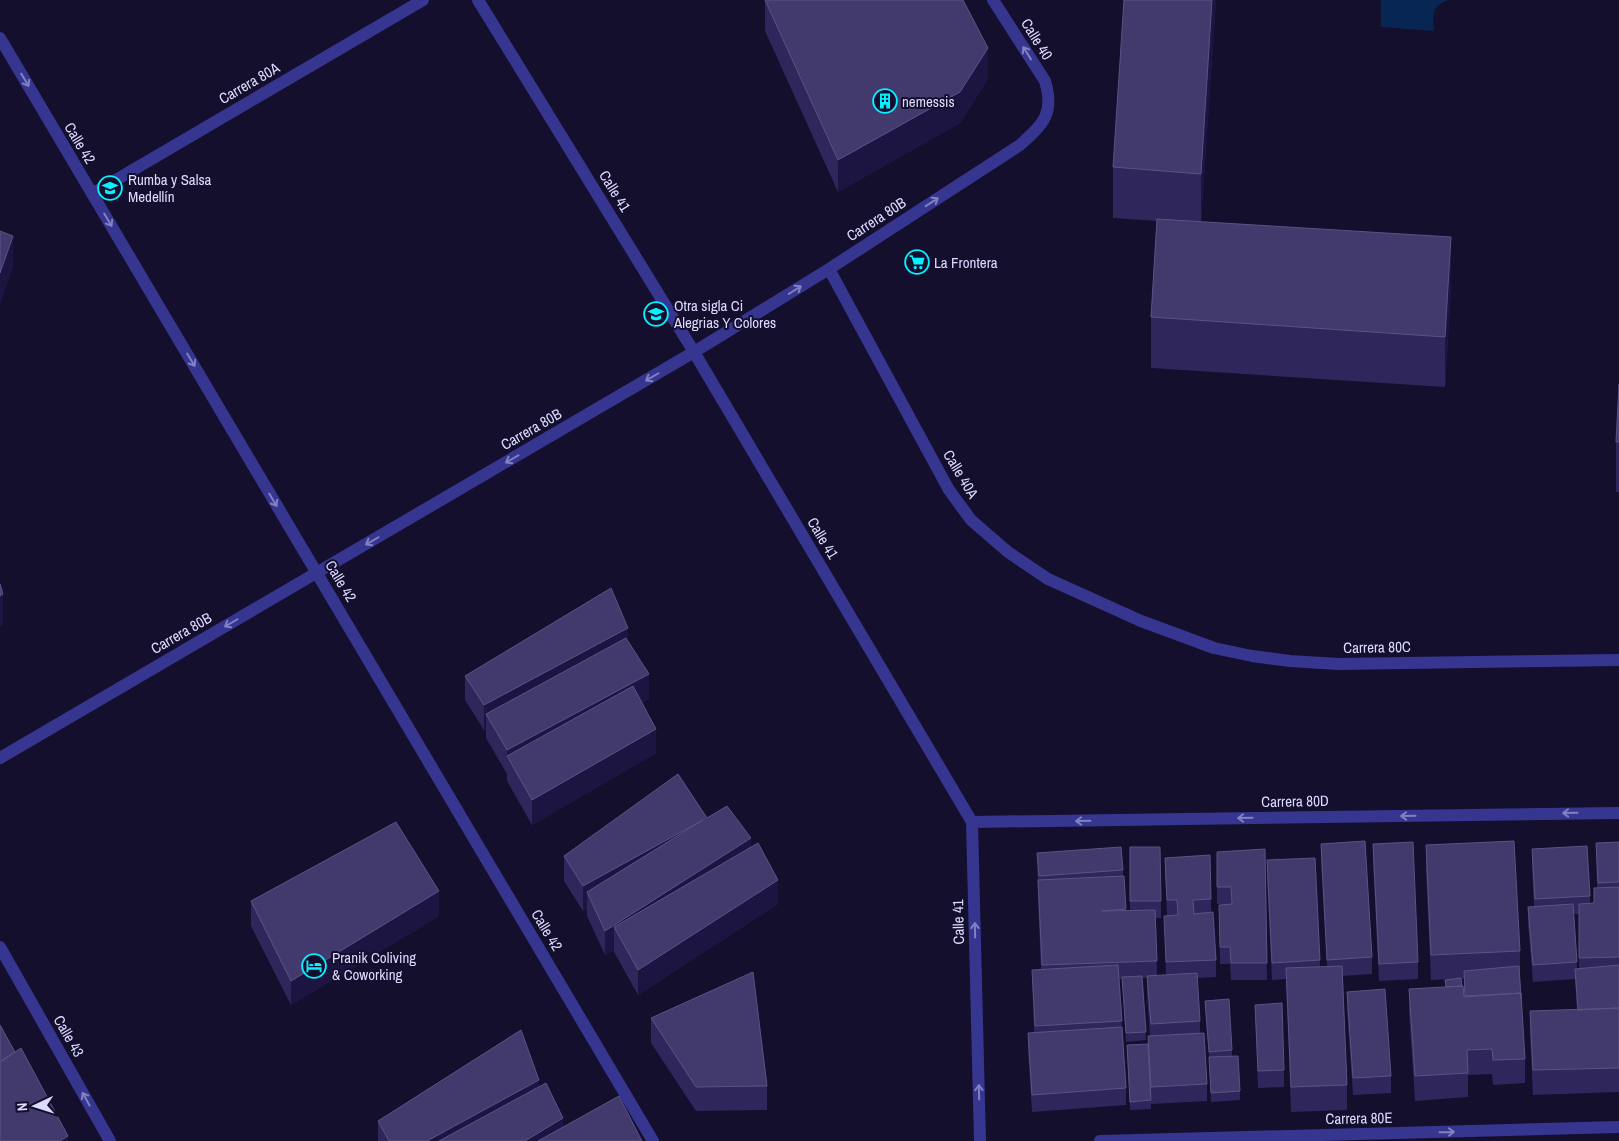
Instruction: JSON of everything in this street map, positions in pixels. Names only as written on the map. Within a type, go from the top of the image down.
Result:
[{"type":"street","name":"Carrera 80A","points":[[92,194],[423,0]]},
{"type":"street","name":"Calle 41","points":[[478,0],[694,352],[972,822],[980,1141]]},
{"type":"street","name":"Calle 40","points":[[994,0],[1044,81],[1049,96]]},
{"type":"street","name":"Calle 42","points":[[0,38],[653,1141]]},
{"type":"street","name":"Carrera 80B","points":[[0,758],[694,352],[829,269],[1020,145],[1039,128],[1047,113],[1049,96]]},
{"type":"street","name":"Calle 40A","points":[[829,269],[949,490],[971,520],[1008,552],[1048,579],[1141,620]]},
{"type":"street","name":"Carrera 80C","points":[[1141,620],[1214,648],[1290,661],[1338,664],[1619,660]]},
{"type":"street","name":"Carrera 80D","points":[[972,822],[1619,812]]},
{"type":"street","name":"Calle 43","points":[[0,947],[110,1141]]},
{"type":"street","name":"Carrera 80E","points":[[1100,1141],[1619,1128]]},
{"type":"water","points":[[1381,0],[1449,0],[1443,2],[1434,11],[1434,31],[1381,27]]},
{"type":"building","name":"nemessis","points":[[765,0],[963,0],[988,48],[960,92],[838,160]]},
{"type":"building","points":[[1124,0],[1212,0],[1201,174],[1113,167]]},
{"type":"building","points":[[1157,219],[1451,237],[1445,337],[1151,317]]},
{"type":"building","points":[[0,231],[13,236],[0,273]]},
{"type":"building","points":[[1619,384],[1619,442],[1616,442]]},
{"type":"building","points":[[0,584],[3,594],[0,596]]},
{"type":"building","points":[[611,588],[628,628],[484,705],[465,676]]},
{"type":"building","points":[[626,638],[649,674],[507,750],[486,714]]},
{"type":"building","points":[[633,686],[656,729],[532,800],[507,756]]},
{"type":"building","points":[[678,774],[707,818],[727,806],[751,838],[605,931],[587,892],[703,820],[583,886],[564,856]]},
{"type":"building","name":"Pranik Coliving & Coworking","points":[[396,822],[439,891],[291,981],[251,901]]},
{"type":"building","points":[[1365,841],[1372,957],[1327,960],[1321,844]]},
{"type":"building","points":[[1514,841],[1520,951],[1431,955],[1426,845]]},
{"type":"building","points":[[1413,842],[1418,962],[1379,964],[1373,844]]},
{"type":"building","points":[[1619,842],[1619,882],[1598,883],[1596,843]]},
{"type":"building","points":[[758,843],[778,880],[638,970],[614,927]]},
{"type":"building","points":[[1587,846],[1590,896],[1535,899],[1532,849]]},
{"type":"building","points":[[1121,847],[1123,870],[1039,876],[1037,853]]},
{"type":"building","points":[[1130,847],[1160,847],[1161,901],[1130,901]]},
{"type":"building","points":[[1265,849],[1267,963],[1231,963],[1230,947],[1220,947],[1219,905],[1232,904],[1231,887],[1217,887],[1217,852]]},
{"type":"building","points":[[1210,855],[1211,899],[1193,900],[1194,914],[1213,912],[1216,960],[1166,962],[1164,916],[1178,915],[1177,900],[1167,900],[1165,858]]},
{"type":"building","points":[[1315,858],[1320,960],[1272,963],[1267,860]]},
{"type":"building","points":[[1124,876],[1126,909],[1102,911],[1155,910],[1157,961],[1042,965],[1038,880]]},
{"type":"building","points":[[1619,887],[1619,957],[1579,958],[1579,904],[1594,903],[1594,888]]},
{"type":"building","points":[[1573,904],[1577,962],[1533,965],[1528,907]]},
{"type":"building","points":[[1118,965],[1122,1021],[1035,1026],[1032,970]]},
{"type":"building","points":[[1619,965],[1619,1008],[1578,1010],[1575,969]]},
{"type":"building","points":[[1342,966],[1347,1085],[1291,1087],[1286,968]]},
{"type":"building","points":[[1519,966],[1521,993],[1465,996],[1464,971]]},
{"type":"building","points":[[753,972],[767,1086],[696,1087],[651,1018]]},
{"type":"building","points":[[1197,973],[1200,1021],[1151,1024],[1147,976]]},
{"type":"building","points":[[1142,976],[1146,1032],[1126,1033],[1122,977]]},
{"type":"building","points":[[1461,978],[1462,986],[1446,987],[1445,980]]},
{"type":"building","points":[[1463,986],[1464,997],[1521,993],[1525,1059],[1493,1060],[1492,1049],[1467,1050],[1468,1073],[1415,1076],[1409,989]]},
{"type":"building","points":[[1385,989],[1391,1076],[1353,1078],[1347,992]]},
{"type":"building","points":[[1229,999],[1232,1050],[1209,1052],[1205,1001]]},
{"type":"building","points":[[1282,1003],[1284,1070],[1258,1071],[1255,1005]]},
{"type":"building","points":[[1619,1008],[1619,1068],[1533,1070],[1530,1011]]},
{"type":"building","points":[[0,1025],[15,1052],[0,1062]]},
{"type":"building","points":[[1122,1027],[1126,1088],[1032,1095],[1028,1033]]},
{"type":"building","points":[[521,1030],[539,1080],[427,1141],[389,1141],[378,1121]]},
{"type":"building","points":[[1204,1033],[1207,1084],[1151,1087],[1148,1036]]},
{"type":"building","points":[[1148,1044],[1151,1100],[1130,1102],[1127,1045]]},
{"type":"building","points":[[21,1048],[68,1136],[60,1141],[0,1141],[0,1062]]},
{"type":"building","points":[[1238,1056],[1240,1091],[1211,1093],[1209,1057]]},
{"type":"building","points":[[546,1083],[563,1118],[525,1141],[439,1141]]},
{"type":"building","points":[[619,1096],[642,1141],[538,1141]]},
{"type":"place","name":"nemessis","points":[[885,101]]},
{"type":"place","name":"Rumba y Salsa Medellín","points":[[110,188]]},
{"type":"place","name":"La Frontera","points":[[917,262]]},
{"type":"place","name":"Otra sigla Ci Alegrias Y Colores","points":[[656,314]]},
{"type":"place","name":"Pranik Coliving & Coworking","points":[[314,966]]}]
